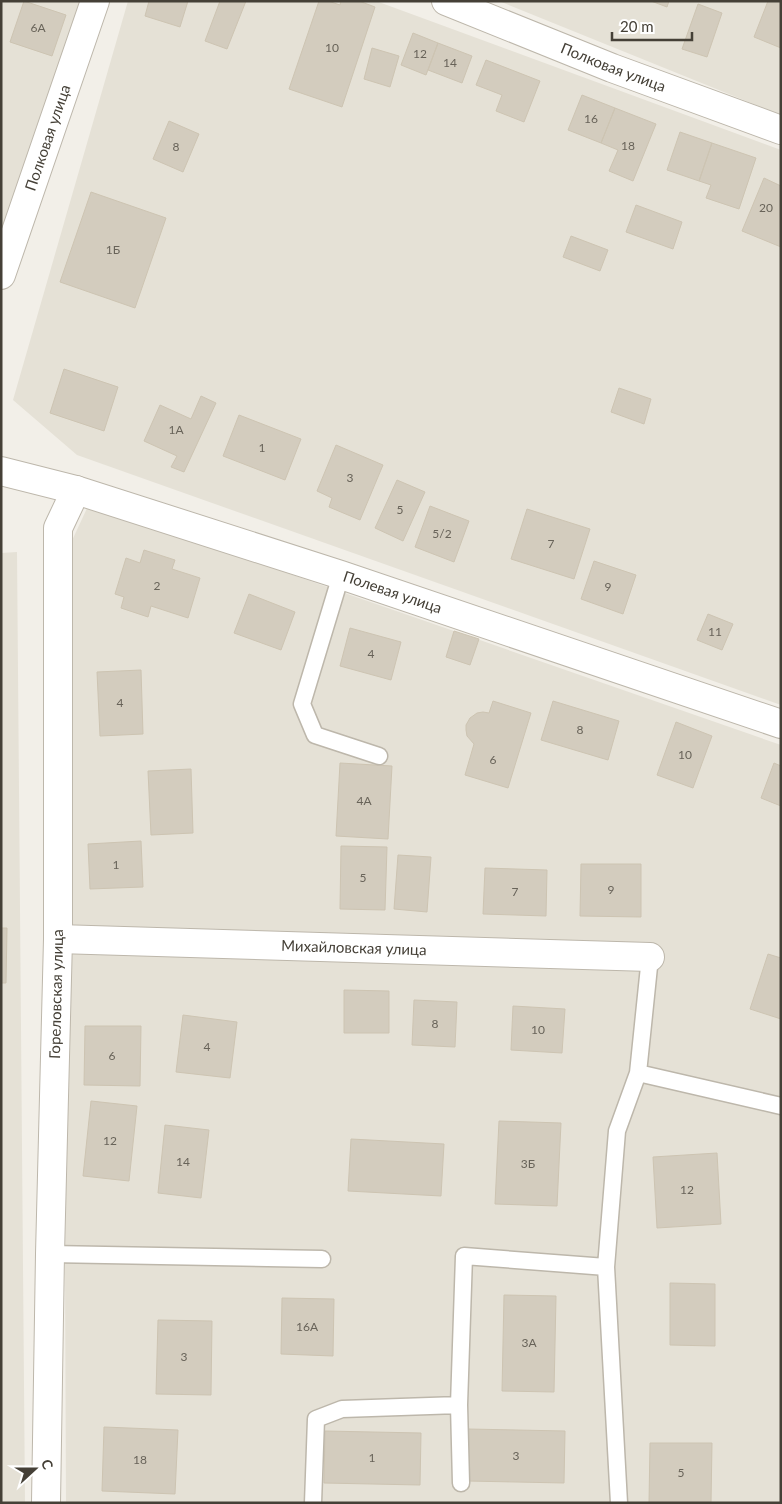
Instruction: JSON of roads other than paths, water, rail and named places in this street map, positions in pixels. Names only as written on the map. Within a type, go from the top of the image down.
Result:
[{"type":"street","name":"Полковая улица","points":[[1,275],[95,1]]},
{"type":"street","name":"Полковая улица","points":[[446,1],[612,68],[781,130]]},
{"type":"street","name":"Полевая улица","points":[[1,472],[76,490],[341,575],[781,724]]},
{"type":"street","name":"Гореловская улица","points":[[46,1503],[58,938],[58,528],[76,490]]},
{"type":"street","name":"Михайловская улица","points":[[58,938],[650,956]]},
{"type":"lane","points":[[341,575],[302,704],[315,734],[379,756]]},
{"type":"lane","points":[[619,1503],[606,1267],[617,1131],[638,1073],[650,956]]},
{"type":"lane","points":[[638,1073],[781,1106]]},
{"type":"lane","points":[[50,1254],[322,1260]]},
{"type":"lane","points":[[461,1483],[459,1405],[464,1256],[606,1267]]},
{"type":"lane","points":[[313,1503],[316,1419],[342,1409],[459,1405]]}]
